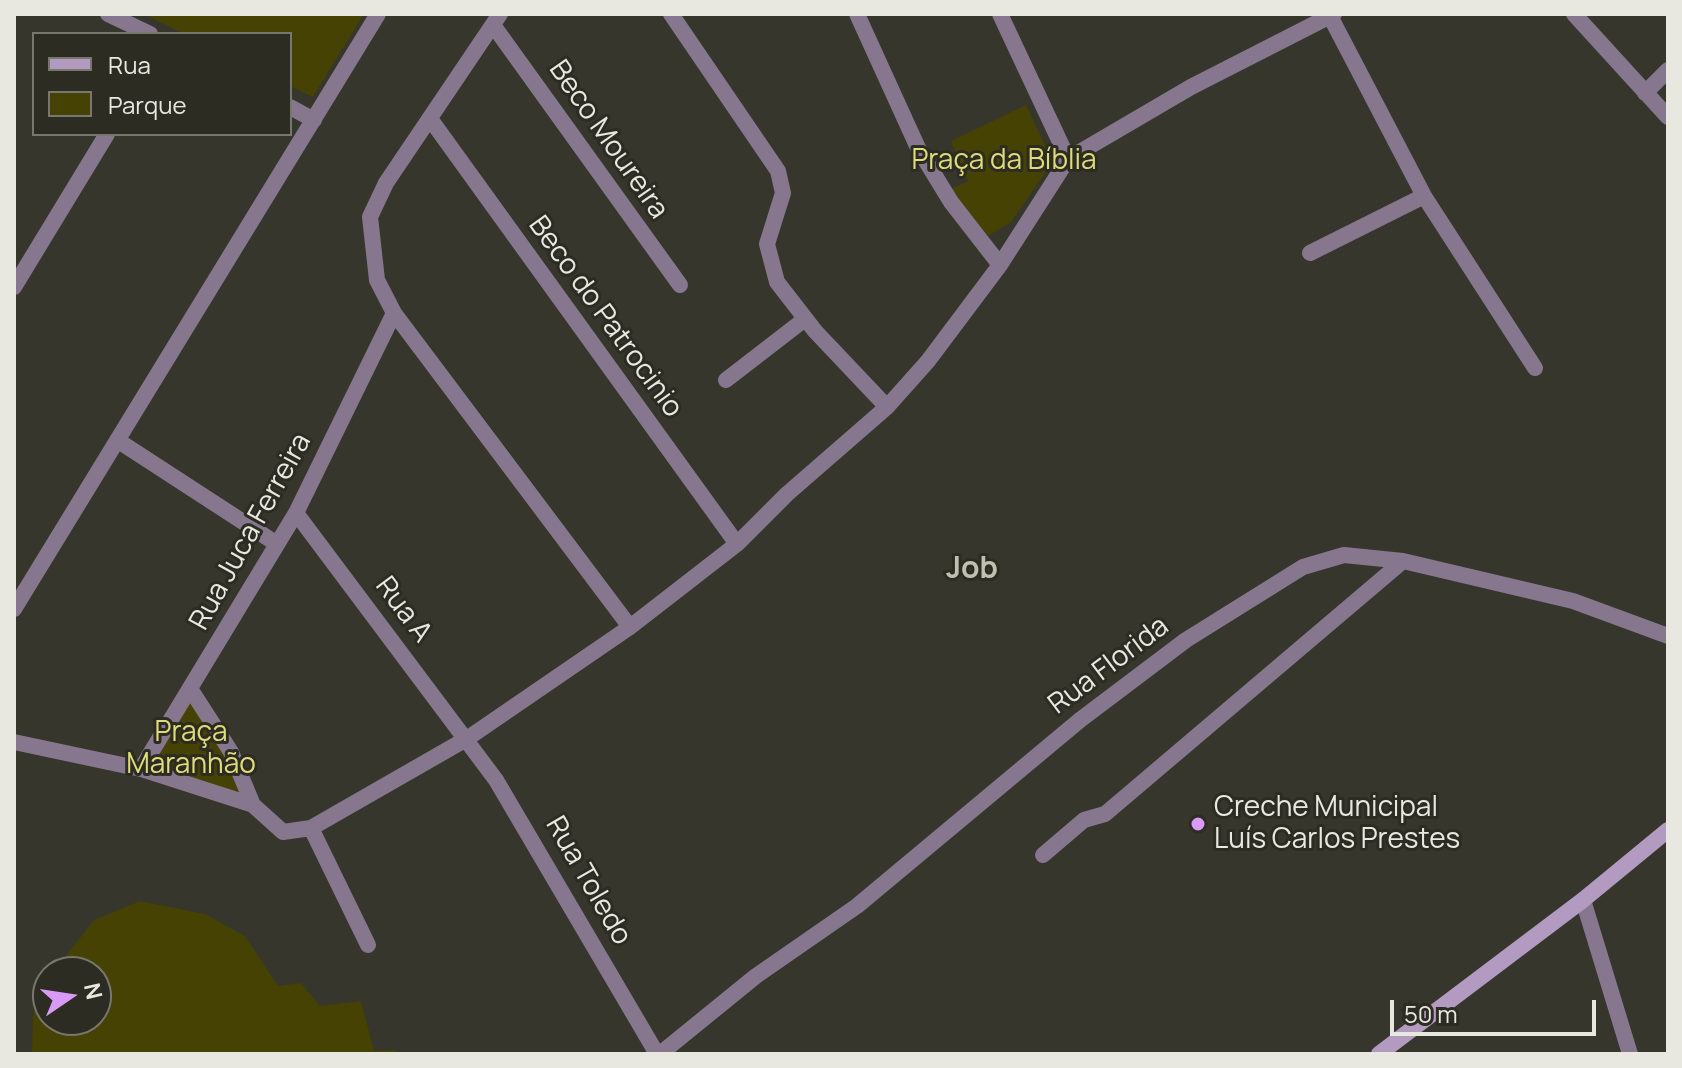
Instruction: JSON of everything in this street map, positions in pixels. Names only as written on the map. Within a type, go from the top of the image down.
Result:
[{"type":"street","points":[[108,14],[146,32]]},
{"type":"street","points":[[14,609],[378,14]]},
{"type":"street","points":[[671,14],[778,171],[783,193],[768,233],[770,263],[777,282],[805,319],[887,407]]},
{"type":"street","points":[[857,14],[918,148],[951,202],[1000,265]]},
{"type":"street","points":[[1000,14],[1068,159]]},
{"type":"street","points":[[1574,14],[1668,117]]},
{"type":"street","points":[[191,690],[231,752],[253,805],[283,832],[311,828],[468,738],[630,627],[737,544],[787,494],[887,407],[928,361],[1000,265],[1068,159],[1191,87],[1332,15],[1424,196],[1535,368]]},
{"type":"street","points":[[496,19],[386,183],[370,217],[377,280],[394,313],[630,627]]},
{"type":"street","name":"Beco Moureira","points":[[496,19],[680,285]]},
{"type":"street","points":[[1645,93],[1668,70]]},
{"type":"street","points":[[292,108],[314,120]]},
{"type":"street","name":"Beco do Patrocinio","points":[[431,120],[737,544]]},
{"type":"street","points":[[14,287],[106,136]]},
{"type":"street","points":[[1310,253],[1424,196]]},
{"type":"street","name":"Rua Juca Ferreira","points":[[141,769],[296,513],[394,313]]},
{"type":"street","points":[[726,380],[805,319]]},
{"type":"street","points":[[117,440],[277,544]]},
{"type":"street","name":"Rua A","points":[[296,513],[468,738]]},
{"type":"street","name":"Rua Florida","points":[[658,1054],[756,976],[857,906],[971,813],[989,793],[1186,640],[1278,581],[1314,563],[1344,555],[1403,561],[1573,601],[1668,636]]},
{"type":"street","points":[[1043,855],[1084,820],[1105,814],[1403,561]]},
{"type":"street","name":"Rua Toledo","points":[[468,738],[523,820],[658,1054]]},
{"type":"street","points":[[14,742],[141,769],[253,805]]},
{"type":"street","points":[[311,828],[368,945]]},
{"type":"street","points":[[1379,1054],[1583,900],[1668,830]]},
{"type":"street","points":[[1583,900],[1630,1054]]},
{"type":"green space","points":[[144,14],[364,14],[313,97],[292,87],[292,32],[180,32]]},
{"type":"green space","name":"Praça da Bíblia","points":[[1026,105],[1049,154],[1047,170],[1011,222],[988,236],[949,190],[968,181],[951,141]]},
{"type":"green space","name":"Praça Maranhão","points":[[191,690],[253,805],[141,769]]},
{"type":"green space","points":[[140,901],[205,914],[245,936],[278,986],[301,983],[320,1006],[361,1001],[374,1051],[395,1050],[396,1054],[32,1054],[32,1036],[112,1036],[112,956],[66,956],[94,920]]},
{"type":"place","name":"Creche Municipal Luís Carlos Prestes","points":[[1198,824]]},
{"type":"district","name":"Job","points":[[972,570]]}]
